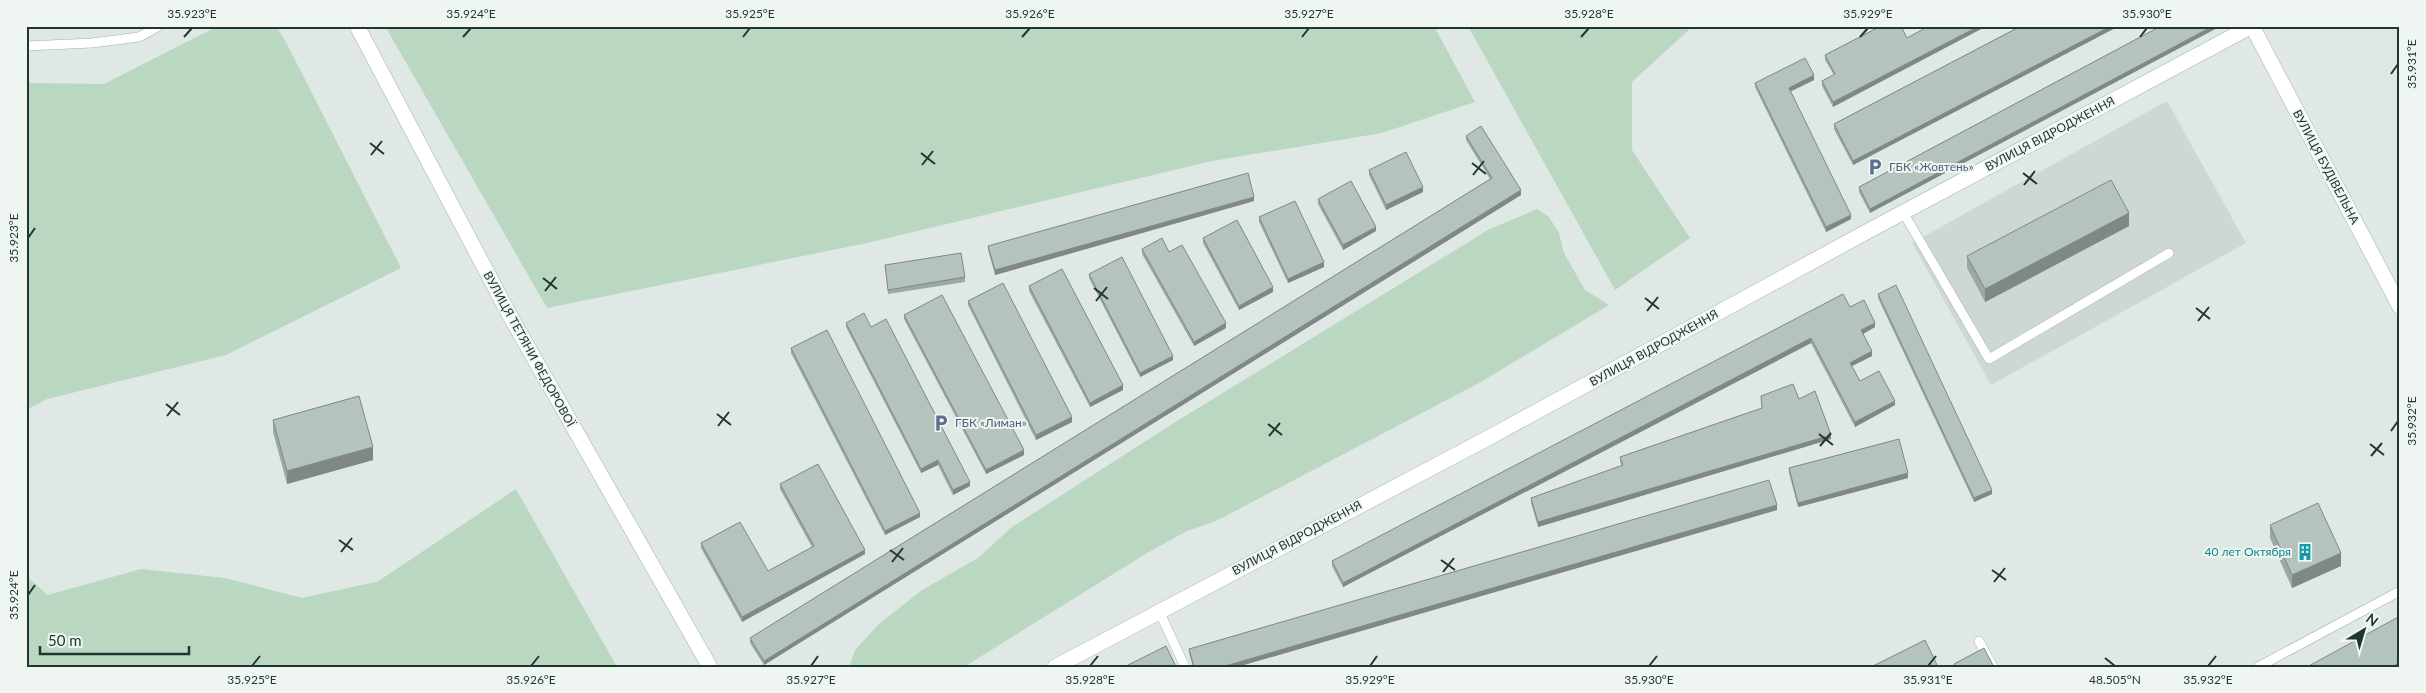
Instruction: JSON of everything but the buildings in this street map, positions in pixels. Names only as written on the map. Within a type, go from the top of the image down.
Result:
[{"type":"street","name":"ВУЛИЦЯ ТЕТЯНИ ФЕДОРОВОЇ","points":[[357,26],[509,314],[710,667]]},
{"type":"street","name":"ВУЛИЦЯ ВІДРОДЖЕННЯ","points":[[1055,667],[1488,438],[1903,212],[2252,26]]},
{"type":"street","name":"ВУЛИЦЯ БУДІВЕЛЬНА","points":[[2252,26],[2400,307]]},
{"type":"lane","points":[[26,46],[92,43],[140,37],[159,26]]},
{"type":"lane","points":[[1903,212],[1988,359],[2169,253]]},
{"type":"lane","points":[[2258,667],[2400,591]]},
{"type":"lane","points":[[1159,611],[1185,667]]},
{"type":"lane","points":[[1979,640],[1993,667]]},
{"type":"shaded area","points":[[2167,101],[2246,243],[1991,385],[1912,243]]},
{"type":"green space","points":[[218,26],[276,26],[401,268],[226,355],[47,399],[26,410],[26,83],[104,84]]},
{"type":"green space","points":[[385,26],[1434,26],[1475,102],[1382,133],[1212,161],[867,243],[547,308]]},
{"type":"green space","points":[[1468,26],[1693,26],[1632,82],[1632,150],[1690,238],[1615,290]]},
{"type":"green space","points":[[1537,209],[1549,217],[1559,233],[1564,253],[1585,290],[1609,305],[1479,383],[1216,521],[1187,531],[1147,553],[964,667],[849,667],[855,650],[879,624],[922,590],[978,558],[1012,527],[1169,426],[1488,230]]},
{"type":"green space","points":[[516,489],[617,667],[26,667],[26,576],[48,595],[141,569],[225,578],[302,598],[377,582]]},
{"type":"place","name":"ГБК «Жовтень»","points":[[1875,167]]},
{"type":"place","name":"ГБК «Лиман»","points":[[941,423]]},
{"type":"place","name":"40 лет Октября","points":[[2305,552]]}]
